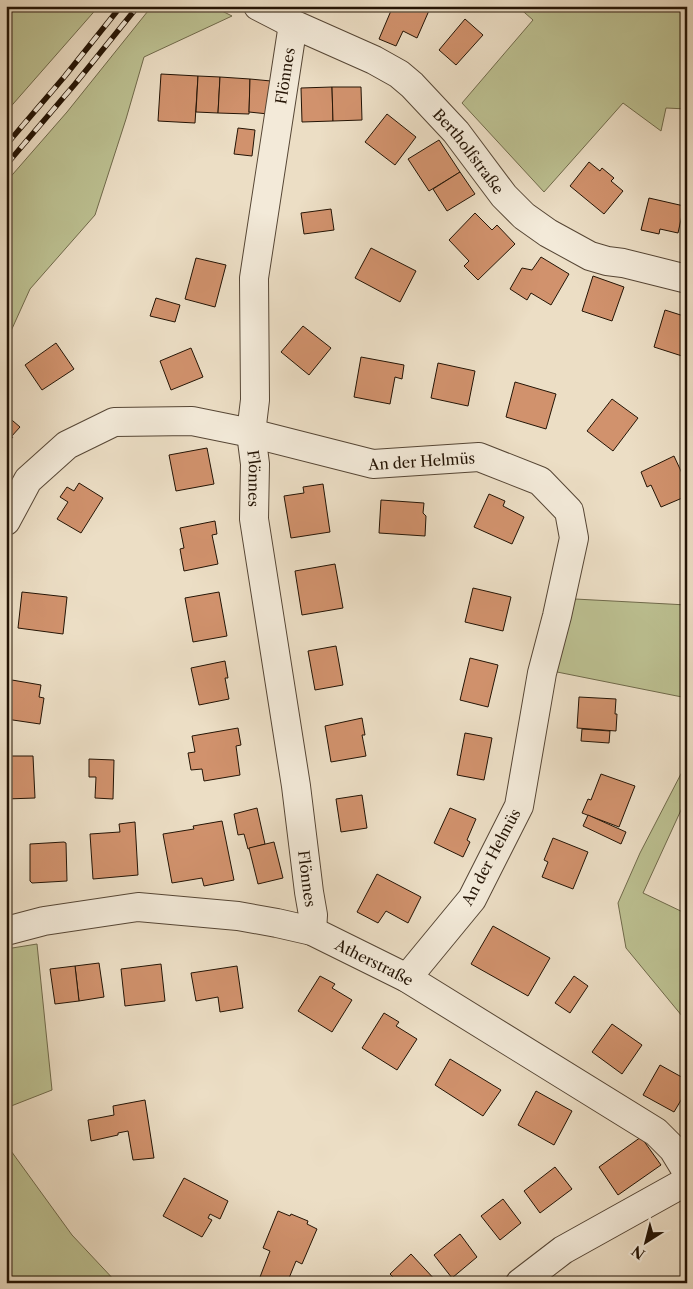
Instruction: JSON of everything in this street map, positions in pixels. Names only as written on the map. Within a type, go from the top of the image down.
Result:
[{"type":"street","name":"Bertholfstraße","points":[[258,6],[293,24],[374,60],[399,74],[412,84],[456,132],[504,196],[524,216],[548,233],[599,259],[687,279]]},
{"type":"street","name":"Flönnes","points":[[293,24],[254,278],[255,400],[251,433],[254,464],[254,519],[296,786],[309,892],[314,915],[312,931]]},
{"type":"street","name":"An der Helmüs","points":[[6,521],[28,480],[67,444],[114,422],[192,421],[251,433],[373,464],[479,457],[540,481],[569,511],[574,538],[558,616],[542,673],[519,806],[472,899],[407,978]]},
{"type":"street","name":"Atherstraße","points":[[6,931],[44,921],[138,907],[238,916],[312,931],[407,978],[656,1132],[674,1149],[687,1172]]},
{"type":"street","points":[[520,1283],[563,1250],[687,1181]]},
{"type":"green space","points":[[6,6],[99,6],[6,112]]},
{"type":"green space","points":[[152,6],[212,6],[232,16],[144,57],[95,215],[30,289],[6,342],[6,182],[67,112]]},
{"type":"green space","points":[[517,6],[687,6],[687,109],[666,108],[661,131],[623,103],[544,192],[462,103],[533,20]]},
{"type":"green space","points":[[575,599],[687,605],[687,698],[552,671]]},
{"type":"green space","points":[[687,759],[687,797],[643,893],[687,914],[687,1022],[626,948],[618,903],[640,853]]},
{"type":"green space","points":[[37,944],[52,1090],[6,1108],[6,949]]},
{"type":"green space","points":[[6,1144],[72,1235],[117,1283],[6,1283]]},
{"type":"building","points":[[393,6],[431,6],[417,38],[403,31],[396,46],[379,39]]},
{"type":"building","points":[[465,19],[483,35],[456,65],[439,50]]},
{"type":"building","points":[[161,74],[198,76],[195,123],[158,121]]},
{"type":"building","points":[[198,76],[220,77],[218,113],[196,112]]},
{"type":"building","points":[[220,77],[250,79],[249,114],[218,113]]},
{"type":"building","points":[[250,79],[271,81],[268,114],[249,112]]},
{"type":"building","points":[[332,87],[333,121],[302,122],[301,88]]},
{"type":"building","points":[[332,87],[361,87],[362,120],[333,121]]},
{"type":"building","points":[[387,114],[416,137],[395,165],[365,142]]},
{"type":"building","points":[[238,128],[255,130],[252,156],[234,154]]},
{"type":"building","points":[[439,140],[460,172],[429,191],[408,159]]},
{"type":"building","points":[[589,162],[600,171],[602,168],[614,178],[611,181],[623,191],[604,214],[570,186]]},
{"type":"building","points":[[460,172],[475,194],[447,211],[433,189]]},
{"type":"building","points":[[649,198],[684,206],[678,233],[660,229],[659,234],[641,230]]},
{"type":"building","points":[[331,209],[334,230],[304,234],[301,213]]},
{"type":"building","points":[[475,213],[492,230],[497,225],[515,244],[478,280],[464,266],[469,261],[449,240]]},
{"type":"building","points":[[371,248],[416,271],[400,302],[355,278]]},
{"type":"building","points":[[541,257],[569,274],[551,305],[531,293],[527,300],[510,289],[522,268],[532,270]]},
{"type":"building","points":[[196,258],[226,265],[215,307],[185,299]]},
{"type":"building","points":[[593,276],[624,287],[612,321],[582,311]]},
{"type":"building","points":[[156,298],[180,305],[175,322],[150,316]]},
{"type":"building","points":[[665,310],[687,317],[687,341],[682,356],[654,347]]},
{"type":"building","points":[[303,326],[331,348],[309,375],[281,352]]},
{"type":"building","points":[[56,343],[74,369],[42,390],[25,365]]},
{"type":"building","points":[[191,348],[203,377],[171,390],[160,361]]},
{"type":"building","points":[[361,357],[404,365],[402,379],[395,377],[390,404],[354,397]]},
{"type":"building","points":[[438,363],[475,371],[468,406],[431,398]]},
{"type":"building","points":[[515,382],[556,394],[546,429],[506,417]]},
{"type":"building","points":[[612,399],[638,418],[613,451],[587,431]]},
{"type":"building","points":[[6,415],[20,427],[6,445]]},
{"type":"building","points":[[207,448],[214,484],[176,491],[169,455]]},
{"type":"building","points":[[674,456],[687,484],[687,496],[661,507],[651,485],[647,487],[641,472]]},
{"type":"building","points":[[79,483],[103,498],[81,533],[57,519],[68,502],[60,497],[67,487],[74,491]]},
{"type":"building","points":[[323,484],[330,532],[291,538],[284,496],[304,493],[303,487]]},
{"type":"building","points":[[489,494],[505,501],[503,506],[524,517],[512,544],[474,527]]},
{"type":"building","points":[[381,500],[424,503],[423,513],[426,516],[425,536],[379,533]]},
{"type":"building","points":[[215,521],[217,534],[212,535],[218,564],[184,571],[180,549],[184,548],[180,528]]},
{"type":"building","points":[[335,564],[343,608],[302,615],[295,571]]},
{"type":"building","points":[[473,588],[511,597],[503,631],[465,622]]},
{"type":"building","points":[[22,592],[67,597],[63,634],[18,628]]},
{"type":"building","points":[[219,592],[227,636],[193,642],[185,598]]},
{"type":"building","points":[[336,646],[343,685],[315,690],[308,651]]},
{"type":"building","points":[[470,658],[498,665],[488,707],[460,700]]},
{"type":"building","points":[[225,661],[228,678],[225,678],[229,699],[199,705],[191,668]]},
{"type":"building","points":[[12,680],[41,685],[39,697],[44,698],[40,724],[6,719],[6,700],[8,691],[10,692]]},
{"type":"building","points":[[579,697],[616,699],[616,731],[577,728]]},
{"type":"building","points":[[362,718],[365,735],[362,735],[366,756],[331,762],[325,726]]},
{"type":"building","points":[[238,728],[241,745],[236,746],[240,775],[204,781],[202,769],[191,770],[188,753],[195,752],[192,736]]},
{"type":"building","points":[[582,729],[610,731],[609,743],[581,741]]},
{"type":"building","points":[[465,733],[492,738],[484,780],[457,775]]},
{"type":"building","points":[[6,756],[33,756],[35,798],[6,799]]},
{"type":"building","points":[[89,759],[114,760],[113,799],[95,798],[96,777],[89,777]]},
{"type":"building","points":[[601,774],[635,786],[619,827],[582,813],[588,799],[591,800]]},
{"type":"building","points":[[362,795],[367,828],[341,832],[336,799]]},
{"type":"building","points":[[257,808],[265,844],[248,849],[244,834],[238,835],[234,814]]},
{"type":"building","points":[[450,808],[476,819],[467,840],[470,842],[463,857],[434,843]]},
{"type":"building","points":[[588,815],[626,832],[621,844],[583,826]]},
{"type":"building","points":[[222,821],[234,880],[204,886],[202,878],[172,883],[163,834],[194,829],[193,826]]},
{"type":"building","points":[[135,822],[138,875],[93,879],[90,834],[120,832],[119,824]]},
{"type":"building","points":[[553,838],[588,852],[573,889],[542,877],[548,862],[544,860]]},
{"type":"building","points":[[274,842],[283,878],[258,884],[249,848]]},
{"type":"building","points":[[66,843],[67,881],[32,883],[30,881],[30,844]]},
{"type":"building","points":[[377,874],[421,897],[408,923],[386,911],[378,923],[357,912]]},
{"type":"building","points":[[493,926],[550,958],[528,996],[471,964]]},
{"type":"building","points":[[99,963],[104,997],[79,1001],[75,966]]},
{"type":"building","points":[[161,964],[165,1001],[125,1006],[121,969]]},
{"type":"building","points":[[75,966],[79,1001],[55,1004],[50,969]]},
{"type":"building","points":[[237,966],[243,1008],[220,1012],[218,997],[196,1001],[191,973]]},
{"type":"building","points":[[320,976],[335,984],[332,988],[352,1000],[332,1032],[298,1011]]},
{"type":"building","points":[[574,976],[588,986],[570,1013],[555,1003]]},
{"type":"building","points":[[384,1013],[399,1022],[396,1026],[417,1039],[397,1070],[362,1048]]},
{"type":"building","points":[[612,1024],[642,1045],[622,1074],[592,1052]]},
{"type":"building","points":[[450,1059],[501,1090],[483,1116],[435,1085]]},
{"type":"building","points":[[660,1065],[687,1080],[687,1090],[674,1112],[643,1095]]},
{"type":"building","points":[[536,1091],[572,1111],[554,1145],[518,1125]]},
{"type":"building","points":[[145,1100],[154,1158],[133,1160],[128,1131],[91,1141],[88,1120],[114,1115],[113,1106]]},
{"type":"building","points":[[641,1137],[661,1165],[618,1195],[599,1167]]},
{"type":"building","points":[[555,1167],[572,1189],[540,1213],[524,1191]]},
{"type":"building","points":[[184,1178],[228,1201],[220,1219],[210,1214],[208,1218],[212,1220],[202,1237],[163,1216]]},
{"type":"building","points":[[503,1199],[521,1223],[500,1240],[481,1216]]},
{"type":"building","points":[[278,1211],[308,1221],[307,1224],[317,1229],[302,1264],[296,1261],[287,1283],[274,1283],[260,1277],[270,1251],[263,1248]]},
{"type":"building","points":[[460,1234],[477,1257],[452,1278],[434,1255]]},
{"type":"building","points":[[411,1254],[438,1283],[387,1283],[393,1277],[390,1274]]},
{"type":"railway","points":[[6,145],[121,6]]},
{"type":"railway","points":[[6,165],[138,6]]}]
